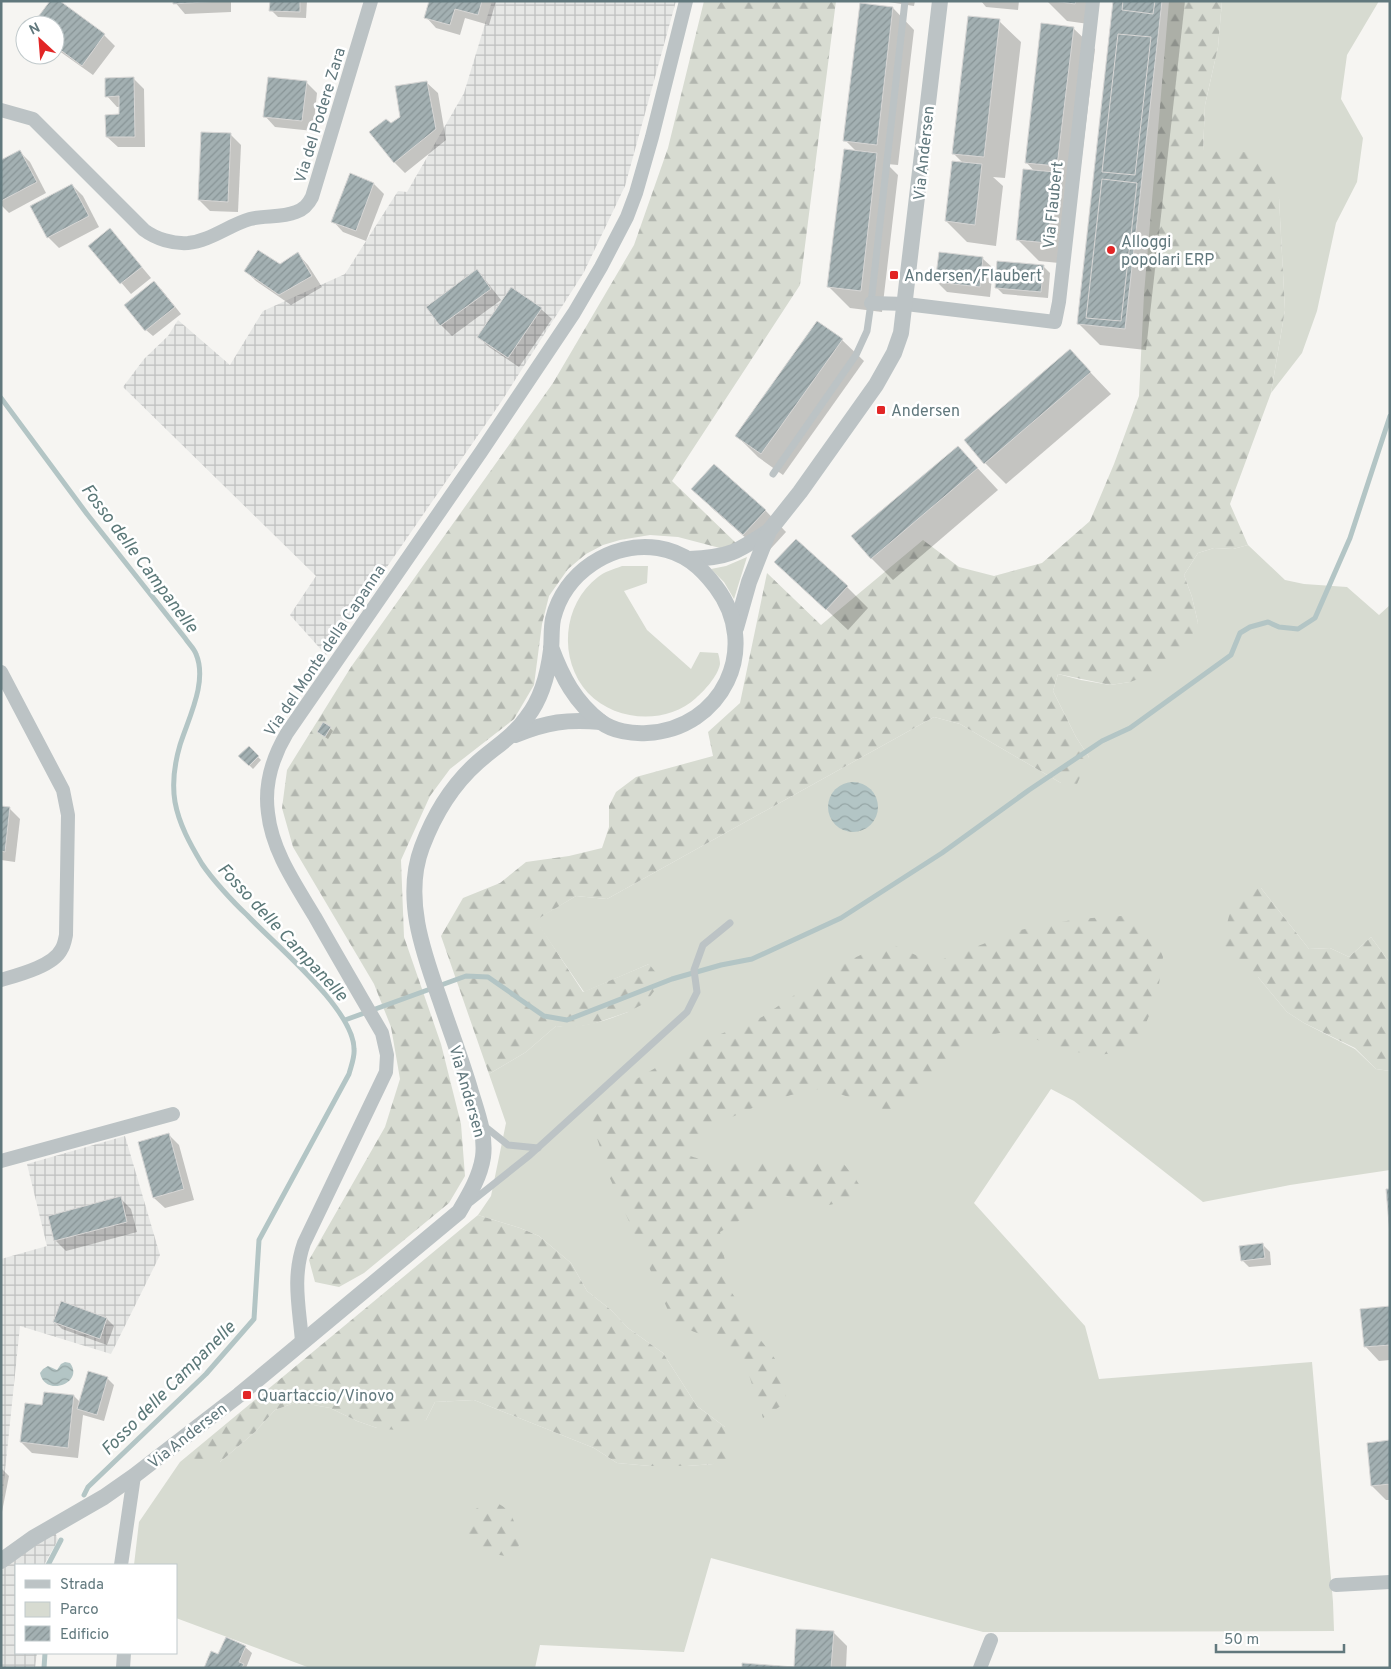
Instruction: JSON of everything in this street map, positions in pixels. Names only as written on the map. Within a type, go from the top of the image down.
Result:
[{"type":"street","name":"Via del Podere Zara","points":[[1,110],[33,119],[144,230],[164,240],[176,243],[189,243],[251,218],[290,214],[304,209],[312,197],[371,1]]},
{"type":"street","name":"Via del Monte della Capanna","points":[[302,1341],[296,1282],[299,1256],[386,1072],[387,1054],[382,1033],[298,887],[273,838],[267,805],[268,779],[272,765],[287,733],[492,436],[574,313],[601,267],[627,217],[636,193],[686,1]]},
{"type":"street","name":"Via Andersen","points":[[551,647],[565,682],[579,700],[601,722],[628,732],[656,732],[683,724],[702,713],[717,697],[729,678],[736,653],[736,628],[749,582],[769,531],[817,469],[882,375],[900,338],[906,304],[940,1]]},
{"type":"street","name":"Via Flaubert","points":[[906,304],[1055,322],[1059,302],[1093,1]]},
{"type":"street","points":[[871,303],[906,304]]},
{"type":"street","name":"Via Andersen","points":[[1,1561],[38,1534],[104,1497],[134,1476],[239,1395],[459,1212],[473,1187],[483,1158],[483,1140],[480,1122],[468,1083],[419,935],[414,879],[421,850],[435,817],[451,791],[478,762],[510,736],[525,720],[540,695],[551,647],[553,619],[560,600],[578,574],[591,564],[612,553],[641,547],[672,551],[689,558],[706,558],[729,554],[743,548],[769,531]]},
{"type":"street","name":"Via Andersen","points":[[689,558],[720,593],[736,628]]},
{"type":"street","points":[[1,672],[63,790],[68,815],[66,935],[61,951],[52,960],[21,975],[1,980]]},
{"type":"street","name":"Via Andersen","points":[[510,736],[557,721],[601,722]]},
{"type":"street","points":[[1,1161],[173,1114]]},
{"type":"street","points":[[121,1564],[134,1476]]},
{"type":"street","points":[[1336,1585],[1390,1582]]},
{"type":"street","points":[[980,1668],[991,1640]]},
{"type":"street","points":[[123,1668],[124,1654]]},
{"type":"lane","points":[[773,474],[860,348],[866,331],[871,303],[905,1]]},
{"type":"lane","points":[[459,1212],[538,1148],[687,1012],[697,992],[694,970],[703,946],[730,923]]},
{"type":"lane","points":[[480,1122],[508,1145],[538,1148]]},
{"type":"shaded area","points":[[492,1],[676,1],[625,186],[584,272],[501,402],[326,655],[290,615],[316,576],[123,387],[144,359],[168,336],[178,320],[230,365],[263,311],[345,274],[398,191],[407,192],[464,93]]},
{"type":"shaded area","points":[[125,1136],[160,1255],[111,1354],[20,1326],[1,1510],[1,1259],[47,1246],[27,1164]]},
{"type":"shaded area","points":[[55,1532],[58,1540],[45,1564],[15,1564],[15,1654],[37,1654],[35,1668],[1,1668],[1,1571]]},
{"type":"green space","points":[[704,1],[836,1],[800,285],[672,481],[737,544],[720,548],[678,537],[650,535],[603,545],[586,554],[568,569],[549,596],[542,624],[534,685],[514,719],[450,769],[430,796],[401,860],[404,937],[441,1044],[461,1124],[465,1176],[449,1203],[364,1273],[339,1287],[315,1282],[309,1260],[385,1127],[400,1079],[391,1027],[374,984],[293,847],[282,808],[287,770],[351,667],[553,383],[634,245],[668,148]]},
{"type":"green space","points":[[1169,1],[1222,1],[1218,47],[1205,105],[1203,151],[1247,152],[1273,165],[1279,198],[1285,310],[1271,393],[1230,504],[1248,545],[1233,549],[1214,548],[1198,553],[1184,575],[1192,597],[1198,623],[1182,656],[1155,673],[1130,682],[1110,685],[1058,674],[1053,691],[1076,737],[1089,757],[1077,784],[1061,783],[960,724],[934,717],[607,899],[576,896],[536,920],[583,992],[649,964],[657,974],[658,986],[645,1003],[628,1012],[593,1024],[570,1028],[556,1026],[526,1052],[489,1074],[441,936],[463,898],[500,883],[526,862],[569,856],[602,848],[609,827],[609,806],[616,792],[636,777],[713,756],[708,732],[740,703],[767,573],[821,625],[923,540],[959,567],[994,576],[1042,563],[1090,521],[1114,464],[1139,396],[1144,294]]},
{"type":"green space","points":[[1222,1],[1379,1],[1347,55],[1341,99],[1363,138],[1357,182],[1336,223],[1317,311],[1302,353],[1271,393],[1285,310],[1279,198],[1203,151],[1205,105],[1218,47]]},
{"type":"green space","points":[[1248,545],[1285,580],[1304,584],[1347,587],[1379,615],[1390,605],[1390,963],[1371,937],[1349,957],[1330,948],[1309,949],[1261,888],[1258,977],[1287,1012],[1304,1023],[1355,1049],[1376,1069],[1390,1071],[1390,1170],[1290,1185],[1203,1202],[1074,1101],[1051,1089],[974,1203],[1085,1326],[1099,1379],[1312,1362],[1334,1631],[983,1632],[711,1558],[684,1652],[540,1645],[535,1668],[310,1668],[178,1619],[178,1564],[134,1564],[139,1522],[180,1462],[220,1462],[255,1432],[275,1410],[297,1402],[330,1408],[377,1428],[426,1420],[435,1402],[474,1400],[594,1448],[617,1463],[650,1466],[713,1464],[725,1427],[697,1406],[663,1353],[628,1328],[611,1310],[587,1291],[571,1263],[539,1236],[478,1215],[491,1196],[506,1123],[489,1074],[526,1052],[556,1026],[584,1025],[628,1012],[649,964],[584,992],[535,920],[576,896],[607,899],[934,717],[960,724],[1061,783],[1089,757],[1076,737],[1053,691],[1058,674],[1110,685],[1130,682],[1198,623],[1192,597],[1184,575],[1198,553],[1214,548],[1233,549]]},
{"type":"green space","points":[[747,557],[734,599],[724,582],[711,569],[726,566]]},
{"type":"green space","points":[[622,566],[648,566],[647,583],[624,591],[647,630],[691,669],[700,652],[718,653],[719,669],[710,683],[696,698],[684,707],[670,713],[656,716],[641,716],[612,710],[599,703],[588,693],[578,680],[572,665],[568,649],[568,633],[571,617],[577,602],[586,588],[598,577]]},
{"type":"green space","points":[[1261,888],[1309,949],[1330,948],[1349,957],[1371,937],[1390,963],[1390,1071],[1376,1069],[1355,1048],[1304,1023],[1287,1012],[1258,977],[1222,944],[1230,912],[1240,892]]},
{"type":"green space","points":[[1122,916],[1152,930],[1163,957],[1157,997],[1140,1037],[1124,1052],[1097,1055],[1056,1049],[1030,1036],[1005,1032],[971,1039],[932,1072],[908,1101],[894,1113],[823,1088],[791,1095],[757,1106],[714,1125],[680,1152],[703,1159],[724,1162],[787,1161],[843,1163],[867,1197],[824,1206],[784,1195],[720,1232],[730,1290],[748,1317],[756,1334],[779,1364],[787,1383],[785,1403],[763,1418],[746,1366],[723,1343],[674,1324],[609,1176],[591,1119],[631,1082],[699,1043],[762,1017],[836,967],[887,942],[933,963],[1020,930],[1077,919]]},
{"type":"green space","points":[[478,1215],[539,1236],[571,1263],[587,1291],[611,1310],[628,1328],[663,1353],[697,1406],[725,1427],[728,1460],[713,1464],[687,1466],[650,1466],[617,1463],[594,1448],[474,1400],[435,1402],[426,1420],[405,1431],[377,1428],[330,1408],[297,1402],[275,1410],[255,1432],[220,1462],[180,1462]]},
{"type":"green space","points":[[491,1500],[505,1508],[515,1524],[519,1546],[505,1556],[484,1552],[465,1532],[474,1510]]},
{"type":"water","points":[[853,782],[863,784],[871,789],[876,797],[878,807],[876,817],[871,825],[863,830],[853,832],[843,830],[835,825],[830,817],[828,807],[830,797],[835,789],[843,784]]},
{"type":"water","points":[[65,1362],[70,1363],[73,1370],[72,1377],[68,1382],[56,1386],[49,1385],[43,1381],[40,1373],[43,1369],[48,1366],[57,1370]]},
{"type":"building","points":[[50,1],[60,1],[105,34],[82,66],[65,53],[65,15],[40,15]]},
{"type":"building","points":[[173,1],[221,1],[173,4]]},
{"type":"building","points":[[270,1],[300,1],[300,12],[269,11]]},
{"type":"building","points":[[429,1],[482,1],[478,15],[455,9],[450,25],[424,18]]},
{"type":"building","points":[[1053,1],[1076,1],[1075,4]]},
{"type":"building","points":[[1113,1],[1162,1],[1125,329],[1077,324]]},
{"type":"building","points":[[1123,1],[1155,1],[1153,14],[1122,10]]},
{"type":"building","points":[[860,3],[893,7],[877,145],[843,141]]},
{"type":"building","points":[[968,16],[1000,19],[984,157],[952,154]]},
{"type":"building","points":[[1041,23],[1074,27],[1057,166],[1025,163]]},
{"type":"building","points":[[1118,34],[1151,37],[1135,175],[1102,172]]},
{"type":"building","points":[[134,77],[135,137],[106,137],[105,115],[119,114],[119,96],[105,97],[105,78]]},
{"type":"building","points":[[268,77],[307,81],[302,121],[263,117]]},
{"type":"building","points":[[427,81],[436,129],[394,163],[369,132],[386,119],[391,123],[400,117],[395,86]]},
{"type":"building","points":[[201,132],[231,133],[228,202],[198,200]]},
{"type":"building","points":[[844,149],[877,153],[861,291],[827,287]]},
{"type":"building","points":[[20,150],[37,182],[1,201],[1,160]]},
{"type":"building","points":[[952,161],[982,164],[975,225],[945,221]]},
{"type":"building","points":[[1023,169],[1055,172],[1048,243],[1016,240]]},
{"type":"building","points":[[350,173],[374,183],[356,231],[331,222]]},
{"type":"building","name":"Alloggi popolari ERP","points":[[1102,179],[1137,183],[1121,321],[1086,318]]},
{"type":"building","points":[[72,184],[89,216],[47,238],[30,206]]},
{"type":"building","points":[[110,228],[142,267],[120,284],[88,246]]},
{"type":"building","points":[[258,250],[280,264],[298,252],[312,276],[279,295],[244,271]]},
{"type":"building","points":[[939,252],[983,257],[980,287],[935,282]]},
{"type":"building","points":[[997,261],[1044,265],[1041,292],[995,288]]},
{"type":"building","points":[[477,269],[491,289],[440,326],[426,307]]},
{"type":"building","points":[[154,281],[175,307],[145,331],[124,305]]},
{"type":"building","points":[[511,287],[542,308],[508,358],[477,337]]},
{"type":"building","points":[[817,321],[843,339],[761,454],[735,436]]},
{"type":"building","points":[[1070,349],[1091,372],[984,464],[964,440]]},
{"type":"building","points":[[958,446],[978,468],[871,559],[851,536]]},
{"type":"building","points":[[714,464],[766,510],[743,535],[691,489]]},
{"type":"building","points":[[796,539],[848,586],[826,610],[774,562]]},
{"type":"building","points":[[323,722],[331,727],[325,737],[317,732]]},
{"type":"building","points":[[249,746],[259,756],[249,766],[238,756]]},
{"type":"building","points":[[1,806],[10,807],[5,852],[1,851]]},
{"type":"building","points":[[169,1133],[184,1189],[153,1198],[138,1142]]},
{"type":"building","points":[[1386,1189],[1390,1189],[1390,1235]]},
{"type":"building","points":[[121,1196],[127,1222],[54,1241],[48,1216]]},
{"type":"building","points":[[1263,1243],[1265,1258],[1241,1261],[1239,1246]]},
{"type":"building","points":[[61,1301],[107,1318],[100,1339],[53,1322]]},
{"type":"building","points":[[1390,1306],[1390,1345],[1364,1347],[1360,1309]]},
{"type":"building","points":[[88,1371],[108,1377],[97,1415],[77,1409]]},
{"type":"building","points":[[44,1392],[74,1395],[68,1448],[20,1442],[25,1403],[42,1405]]},
{"type":"building","points":[[1390,1440],[1390,1484],[1371,1486],[1367,1443]]},
{"type":"building","points":[[796,1629],[834,1631],[831,1668],[742,1668],[742,1663],[794,1667]]},
{"type":"building","points":[[226,1637],[246,1646],[239,1662],[244,1664],[242,1668],[204,1668],[211,1651],[218,1654]]},
{"type":"waterway","name":"Fosso delle Campanelle","points":[[1,398],[87,514],[195,652],[200,676],[196,700],[183,735],[175,766],[174,795],[182,826],[202,864],[217,883],[235,904],[311,978],[341,1015],[351,1033],[354,1049],[349,1074],[259,1240],[254,1319],[206,1374],[88,1487],[84,1495]]},
{"type":"waterway","points":[[345,1020],[466,976],[488,977],[544,1016],[567,1020],[672,979],[721,965],[752,959],[841,918],[942,853],[1029,790],[1102,741],[1130,728],[1231,655],[1240,633],[1250,627],[1268,622],[1279,627],[1298,629],[1315,618],[1350,538],[1390,416]]},
{"type":"waterway","points":[[49,1564],[61,1540]]},
{"type":"waterway","points":[[44,1668],[45,1654]]},
{"type":"place","name":"Alloggi popolari ERP","points":[[1111,250]]},
{"type":"place","name":"Andersen/Flaubert","points":[[894,275]]},
{"type":"place","name":"Andersen","points":[[881,410]]},
{"type":"place","name":"Quartaccio/Vinovo","points":[[247,1395]]}]
